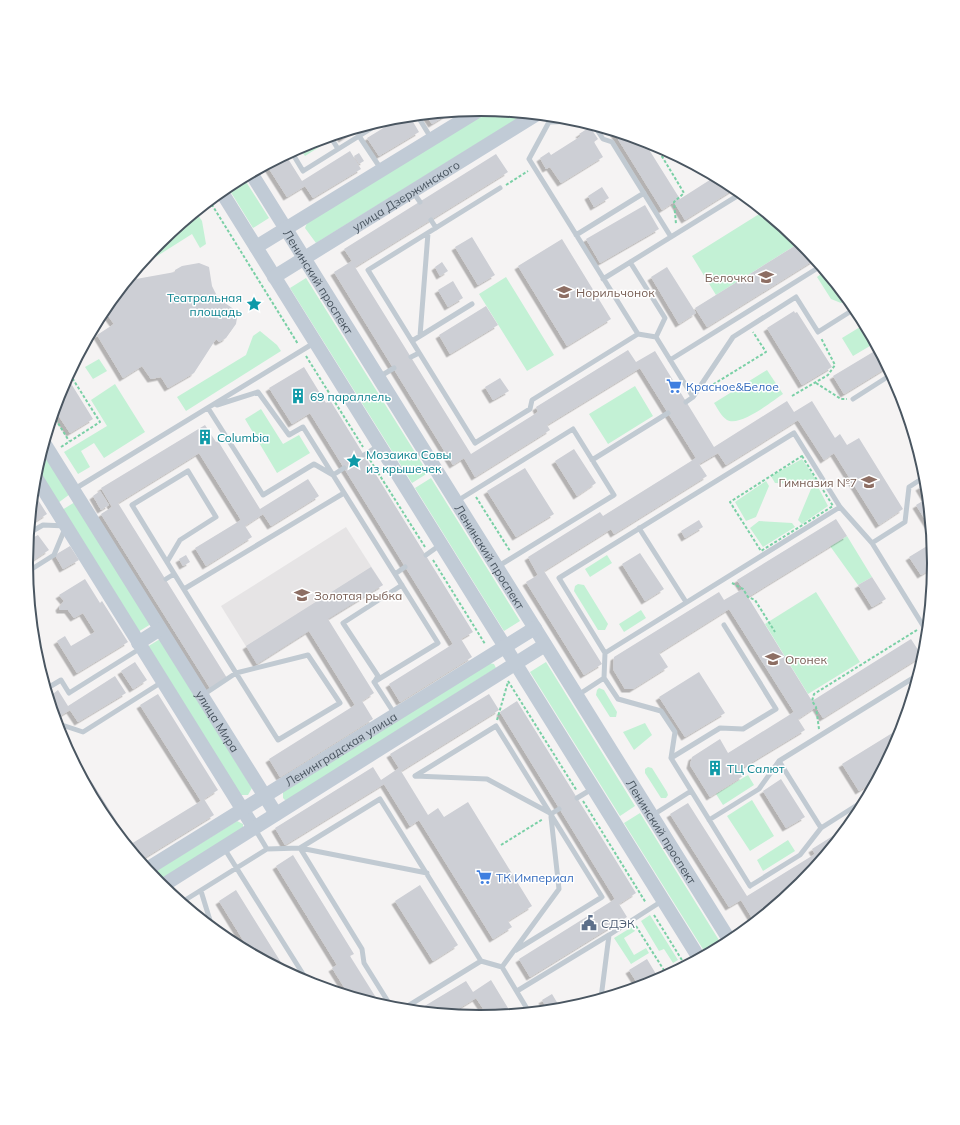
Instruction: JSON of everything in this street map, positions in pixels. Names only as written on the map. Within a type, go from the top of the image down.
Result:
[{"type":"street","points":[[256,248],[469,116]]},
{"type":"street","name":"улица Дзержинского","points":[[274,277],[416,197],[531,118]]},
{"type":"street","name":"Ленинский проспект","points":[[254,177],[726,935]]},
{"type":"street","points":[[224,197],[696,954]]},
{"type":"street","name":"улица Мира","points":[[48,449],[142,594],[160,629],[276,814]]},
{"type":"street","points":[[40,485],[254,828]]},
{"type":"street","name":"Ленинградская улица","points":[[152,866],[535,628]]},
{"type":"street","points":[[140,645],[160,629]]},
{"type":"street","name":"Ленинградская улица","points":[[168,882],[545,645]]},
{"type":"lane","points":[[419,120],[431,139]]},
{"type":"lane","points":[[546,120],[554,122]]},
{"type":"lane","points":[[549,122],[529,159],[638,334]]},
{"type":"lane","points":[[294,157],[303,171],[369,130]]},
{"type":"lane","points":[[598,132],[603,139],[612,142],[671,237]]},
{"type":"lane","points":[[359,136],[381,170]]},
{"type":"lane","points":[[333,140],[338,149]]},
{"type":"lane","points":[[500,188],[368,270],[475,443],[530,409],[532,400],[638,334],[656,337],[693,397]]},
{"type":"lane","points":[[576,235],[644,193]]},
{"type":"lane","points":[[603,279],[736,197]]},
{"type":"lane","points":[[431,220],[436,228]]},
{"type":"lane","points":[[420,336],[428,233]]},
{"type":"lane","points":[[630,262],[665,318],[656,337]]},
{"type":"lane","points":[[670,360],[817,269]]},
{"type":"lane","points":[[686,402],[693,397],[733,337],[796,297],[818,332],[850,312]]},
{"type":"lane","points":[[412,341],[472,304]]},
{"type":"lane","points":[[73,490],[315,343]]},
{"type":"lane","points":[[412,358],[419,353]]},
{"type":"lane","points":[[379,378],[394,368]]},
{"type":"lane","points":[[853,399],[887,377]]},
{"type":"lane","points":[[208,408],[258,392],[289,435],[303,427],[378,550],[395,574],[438,643],[374,682]]},
{"type":"lane","points":[[208,408],[263,495],[314,464],[333,474]]},
{"type":"lane","points":[[592,460],[668,413]]},
{"type":"lane","points":[[456,502],[573,429],[614,495],[497,568]]},
{"type":"lane","points":[[855,807],[821,828],[800,855],[750,886],[671,758],[675,732],[662,710],[618,699],[604,678],[605,653],[559,578],[794,432],[840,507],[872,543],[922,625]]},
{"type":"lane","points":[[365,454],[379,446]]},
{"type":"lane","points":[[333,474],[344,468]]},
{"type":"lane","points":[[167,562],[180,540],[216,517],[188,471],[132,505],[174,574],[184,589],[236,673],[278,740],[340,703],[308,655],[236,673],[202,696]]},
{"type":"lane","points":[[872,543],[905,522],[909,486],[919,480]]},
{"type":"lane","points":[[184,589],[344,493]]},
{"type":"lane","points":[[605,653],[840,507]]},
{"type":"lane","points":[[33,568],[54,555],[66,526],[43,525],[34,530]]},
{"type":"lane","points":[[639,528],[686,602]]},
{"type":"lane","points":[[427,554],[441,545]]},
{"type":"lane","points":[[395,574],[405,567]]},
{"type":"lane","points":[[166,579],[174,574]]},
{"type":"lane","points":[[374,682],[378,676],[343,623],[402,585]]},
{"type":"lane","points":[[671,758],[720,728],[743,730],[776,709],[724,625]]},
{"type":"lane","points":[[51,686],[61,680],[69,693],[140,645]]},
{"type":"lane","points":[[576,695],[604,678]]},
{"type":"lane","points":[[709,820],[759,789],[779,761],[912,679]]},
{"type":"lane","points":[[64,726],[83,732],[162,681]]},
{"type":"lane","points":[[374,682],[395,715]]},
{"type":"lane","points":[[516,950],[602,897],[551,814],[496,726],[415,776],[487,779],[551,814]]},
{"type":"lane","points":[[779,761],[821,828]]},
{"type":"lane","points":[[578,797],[593,788]]},
{"type":"lane","points":[[651,816],[691,791]]},
{"type":"lane","points":[[300,848],[380,799],[481,961],[502,967],[526,1007]]},
{"type":"lane","points":[[551,814],[559,809]]},
{"type":"lane","points":[[502,967],[516,950],[559,889],[551,814]]},
{"type":"lane","points":[[254,828],[268,849]]},
{"type":"lane","points":[[224,847],[302,972]]},
{"type":"lane","points":[[300,848],[362,949],[364,962],[387,1000]]},
{"type":"lane","points":[[186,900],[268,849],[300,848],[427,874]]},
{"type":"lane","points":[[201,891],[209,918]]},
{"type":"lane","points":[[517,991],[663,901]]},
{"type":"lane","points":[[602,992],[609,935]]},
{"type":"lane","points":[[411,1004],[481,961]]},
{"type":"path","points":[[661,154],[684,192],[674,202],[677,234]]},
{"type":"path","points":[[500,188],[534,167]]},
{"type":"path","points":[[212,205],[427,554],[488,649]]},
{"type":"path","points":[[693,397],[766,352],[749,326]]},
{"type":"path","points":[[792,396],[828,375],[835,365],[818,332]]},
{"type":"path","points":[[58,449],[100,422],[73,379]]},
{"type":"path","points":[[816,383],[841,399],[853,399]]},
{"type":"path","points":[[56,421],[69,442]]},
{"type":"path","points":[[802,456],[833,506],[761,551],[730,502],[802,456]]},
{"type":"path","points":[[473,491],[514,557]]},
{"type":"path","points":[[724,579],[742,589],[748,597],[755,600],[774,632]]},
{"type":"path","points":[[820,736],[816,707],[812,701],[814,694],[922,627]]},
{"type":"path","points":[[508,681],[578,797],[682,961]]},
{"type":"path","points":[[501,845],[551,814]]},
{"type":"path","points":[[632,920],[663,969]]},
{"type":"shaded area","name":"Золотая рыбка","points":[[346,527],[383,585],[257,664],[221,606]]},
{"type":"green space","points":[[478,116],[516,117],[517,119],[316,243],[305,228],[307,223]]},
{"type":"green space","points":[[324,144],[324,144],[305,156],[303,153]]},
{"type":"green space","points":[[246,182],[269,218],[253,228],[231,192]]},
{"type":"green space","points":[[759,214],[795,245],[716,295],[692,256]]},
{"type":"green space","points":[[198,216],[202,221],[206,244],[200,248],[192,234],[152,259],[185,226]]},
{"type":"green space","points":[[821,274],[844,302],[841,303],[831,299],[817,277]]},
{"type":"green space","points":[[506,277],[554,355],[527,371],[479,294]]},
{"type":"green space","points":[[306,278],[428,473],[412,483],[290,288]]},
{"type":"green space","points":[[860,327],[871,346],[853,356],[842,338]]},
{"type":"green space","points":[[260,331],[277,345],[281,351],[186,411],[177,397],[246,355],[253,336]]},
{"type":"green space","points":[[99,359],[107,371],[93,379],[85,367]]},
{"type":"green space","points":[[767,370],[783,394],[747,417],[740,420],[727,420],[714,403]]},
{"type":"green space","points":[[115,384],[145,432],[104,458],[94,443],[81,451],[90,467],[78,474],[64,452],[107,426],[91,400]]},
{"type":"green space","points":[[635,386],[653,416],[608,444],[589,414]]},
{"type":"green space","points":[[261,409],[283,444],[299,435],[310,453],[277,473],[245,419]]},
{"type":"green space","points":[[46,456],[70,494],[58,503],[42,477]]},
{"type":"green space","points":[[802,459],[816,480],[809,484],[775,483],[771,476]]},
{"type":"green space","points":[[431,478],[520,621],[504,631],[415,488]]},
{"type":"green space","points":[[766,481],[769,486],[756,517],[746,521],[735,502]]},
{"type":"green space","points":[[817,485],[828,506],[802,524],[798,520],[811,489]]},
{"type":"green space","points":[[75,502],[151,624],[138,632],[62,510]]},
{"type":"green space","points":[[759,521],[792,523],[795,527],[763,547],[750,528]]},
{"type":"green space","points":[[847,536],[872,577],[858,585],[830,546]]},
{"type":"green space","points":[[607,555],[612,563],[590,577],[585,569]]},
{"type":"green space","points":[[578,584],[584,585],[608,624],[605,630],[598,630],[574,591],[575,586]]},
{"type":"green space","points":[[816,592],[860,662],[808,694],[765,624]]},
{"type":"green space","points":[[641,610],[646,618],[624,632],[619,624]]},
{"type":"green space","points":[[160,639],[252,788],[248,795],[240,795],[147,647]]},
{"type":"green space","points":[[546,662],[635,806],[620,816],[530,672]]},
{"type":"green space","points":[[489,663],[494,664],[496,668],[286,801],[283,798],[283,792]]},
{"type":"green space","points":[[599,688],[604,690],[617,712],[616,717],[610,717],[596,695]]},
{"type":"green space","points":[[645,723],[652,735],[634,750],[623,732]]},
{"type":"green space","points":[[648,767],[652,768],[667,792],[668,795],[666,798],[661,798],[645,773],[645,769]]},
{"type":"green space","points":[[748,775],[754,785],[723,805],[716,794]]},
{"type":"green space","points":[[752,800],[774,836],[750,851],[727,816]]},
{"type":"green space","points":[[640,813],[719,940],[703,950],[624,823]]},
{"type":"green space","points":[[237,821],[243,824],[243,828],[164,879],[156,871]]},
{"type":"green space","points":[[788,840],[795,851],[763,871],[757,860]]},
{"type":"green space","points":[[650,915],[678,960],[673,963],[664,949],[659,951],[641,921]]},
{"type":"green space","points":[[632,927],[635,931],[624,938],[634,955],[646,948],[649,953],[631,964],[614,938]]},
{"type":"building","points":[[444,117],[432,124],[428,118]]},
{"type":"building","points":[[412,121],[419,132],[379,156],[367,138],[388,125]]},
{"type":"building","points":[[587,129],[592,130],[598,139],[594,142],[603,157],[561,183],[550,167],[546,169],[540,158],[549,152],[551,155],[581,136],[579,134]]},
{"type":"building","points":[[617,137],[649,149],[680,199],[711,179],[730,192],[685,220],[674,202],[662,210]]},
{"type":"building","points":[[350,151],[361,169],[313,198],[305,186],[287,197],[269,169],[288,159],[302,181]]},
{"type":"building","points":[[359,153],[364,161],[359,164],[354,156]]},
{"type":"building","points":[[496,154],[508,172],[355,267],[471,454],[538,412],[536,407],[628,350],[636,362],[655,351],[714,447],[787,401],[794,412],[812,401],[835,438],[840,434],[847,445],[859,438],[903,509],[879,525],[834,453],[824,460],[798,420],[726,465],[718,453],[699,464],[707,476],[614,534],[611,529],[544,571],[602,664],[584,675],[526,582],[538,575],[528,557],[600,512],[603,516],[696,458],[640,368],[547,425],[550,430],[475,477],[464,458],[453,465],[334,272],[352,261],[344,249]]},
{"type":"building","points":[[602,187],[609,198],[594,207],[588,196]]},
{"type":"building","points":[[645,205],[659,229],[600,263],[586,239]]},
{"type":"building","points":[[472,237],[495,275],[478,285],[455,247]]},
{"type":"building","name":"Норильчонок","points":[[562,239],[611,319],[567,346],[518,266]]},
{"type":"building","name":"Белочка","points":[[795,245],[811,262],[707,327],[695,308]]},
{"type":"building","points":[[442,262],[448,271],[440,276],[435,267]]},
{"type":"building","points":[[199,263],[209,267],[212,286],[216,294],[222,301],[238,312],[236,324],[226,338],[219,342],[216,339],[194,373],[168,388],[161,377],[151,379],[142,366],[123,378],[97,335],[114,324],[107,315],[125,290],[136,279],[175,272],[175,270],[182,266]]},
{"type":"building","points":[[667,267],[696,313],[679,324],[651,277]]},
{"type":"building","points":[[453,281],[463,298],[448,307],[438,290]]},
{"type":"building","points":[[486,306],[498,325],[450,354],[439,335]]},
{"type":"building","points":[[794,311],[795,313],[797,312],[832,367],[802,385],[767,328]]},
{"type":"building","points":[[874,352],[883,370],[844,394],[833,376]]},
{"type":"building","points":[[304,367],[326,403],[330,400],[473,632],[461,639],[472,657],[400,702],[389,684],[453,644],[310,413],[292,424],[269,388]]},
{"type":"building","points":[[500,378],[509,391],[493,400],[485,387]]},
{"type":"building","points":[[71,383],[93,419],[70,433],[58,415]]},
{"type":"building","points":[[205,425],[216,442],[218,441],[260,509],[308,479],[319,496],[271,526],[263,514],[245,526],[252,537],[206,566],[195,548],[241,520],[199,453],[118,503],[227,678],[210,688],[101,514],[112,507],[101,488]]},
{"type":"building","points":[[574,449],[596,483],[577,496],[555,461]]},
{"type":"building","points":[[525,468],[554,514],[516,537],[487,491]]},
{"type":"building","points":[[100,491],[109,505],[101,510],[93,496]]},
{"type":"building","points":[[38,500],[47,514],[35,522]]},
{"type":"building","points":[[922,501],[925,519],[916,505]]},
{"type":"building","points":[[836,519],[847,536],[748,597],[812,701],[911,639],[918,650],[916,660],[823,718],[816,707],[798,719],[805,730],[739,770],[743,776],[710,797],[690,765],[692,757],[720,739],[728,753],[794,712],[729,609],[659,653],[668,667],[633,689],[625,689],[613,669],[614,657],[719,592],[724,600],[743,589],[737,580]]},
{"type":"building","points":[[699,520],[703,527],[685,538],[681,531]]},
{"type":"building","points":[[38,535],[49,550],[33,560],[34,537]]},
{"type":"building","points":[[70,546],[79,560],[63,569],[55,555]]},
{"type":"building","points":[[926,546],[927,572],[921,575],[909,557]]},
{"type":"building","points":[[640,553],[664,589],[645,601],[622,564]]},
{"type":"building","points":[[186,555],[190,562],[183,566],[179,559]]},
{"type":"building","points":[[371,567],[383,585],[328,619],[374,693],[362,701],[373,719],[280,777],[269,759],[355,705],[309,631],[257,664],[246,646]]},
{"type":"building","points":[[872,577],[886,599],[872,607],[858,585]]},
{"type":"building","points":[[85,579],[100,603],[102,601],[128,642],[77,673],[57,641],[65,636],[71,646],[95,632],[83,613],[74,618],[68,610],[60,610],[59,607],[64,601],[59,595]]},
{"type":"building","points":[[135,662],[147,680],[133,689],[121,671]]},
{"type":"building","points":[[699,672],[725,713],[685,737],[659,697]]},
{"type":"building","points":[[115,676],[126,693],[78,722],[70,710],[60,716],[53,694],[58,690],[68,706]]},
{"type":"building","points":[[158,694],[218,790],[204,799],[214,815],[145,858],[132,843],[201,801],[140,705]]},
{"type":"building","points":[[489,694],[499,710],[401,771],[428,815],[438,808],[444,817],[468,802],[532,906],[508,921],[512,927],[493,939],[419,820],[410,826],[384,784],[285,845],[275,828],[373,767],[381,780],[399,768],[390,754]]},
{"type":"building","points":[[517,701],[636,893],[619,904],[627,917],[530,977],[519,959],[615,899],[500,712]]},
{"type":"building","points":[[894,732],[867,786],[859,791],[842,764]]},
{"type":"building","points":[[88,776],[126,836],[108,811]]},
{"type":"building","points":[[781,779],[805,817],[786,828],[763,791]]},
{"type":"building","points":[[688,803],[747,896],[815,854],[812,849],[836,834],[796,879],[775,899],[752,917],[741,900],[729,907],[670,814]]},
{"type":"building","points":[[293,855],[354,954],[350,956],[375,997],[345,989],[332,968],[337,965],[276,866]]},
{"type":"building","points":[[420,885],[458,945],[433,961],[395,901]]},
{"type":"building","points":[[236,890],[281,963],[244,942],[219,901]]},
{"type":"building","points":[[647,959],[655,973],[636,981],[629,970]]},
{"type":"building","points":[[491,980],[509,1009],[484,1010],[476,998],[458,1009],[424,1006],[466,981],[473,992]]},
{"type":"building","points":[[552,994],[557,1003],[545,1005],[542,1000]]},
{"type":"place","name":"Белочка","points":[[766,277]]},
{"type":"place","name":"Норильчонок","points":[[564,292]]},
{"type":"place","name":"Театральная площадь","points":[[254,304]]},
{"type":"place","name":"Красное&Белое","points":[[674,386]]},
{"type":"place","name":"69 параллель","points":[[298,396]]},
{"type":"place","name":"Columbia","points":[[205,437]]},
{"type":"place","name":"Мозаика Совы из крышечек","points":[[354,461]]},
{"type":"place","name":"Гимназия №7","points":[[869,482]]},
{"type":"place","name":"Золотая рыбка","points":[[302,595]]},
{"type":"place","name":"Огонек","points":[[773,659]]},
{"type":"place","name":"ТЦ Салют","points":[[715,768]]},
{"type":"place","name":"ТК Империал","points":[[484,877]]},
{"type":"place","name":"СДЭК","points":[[589,923]]}]
